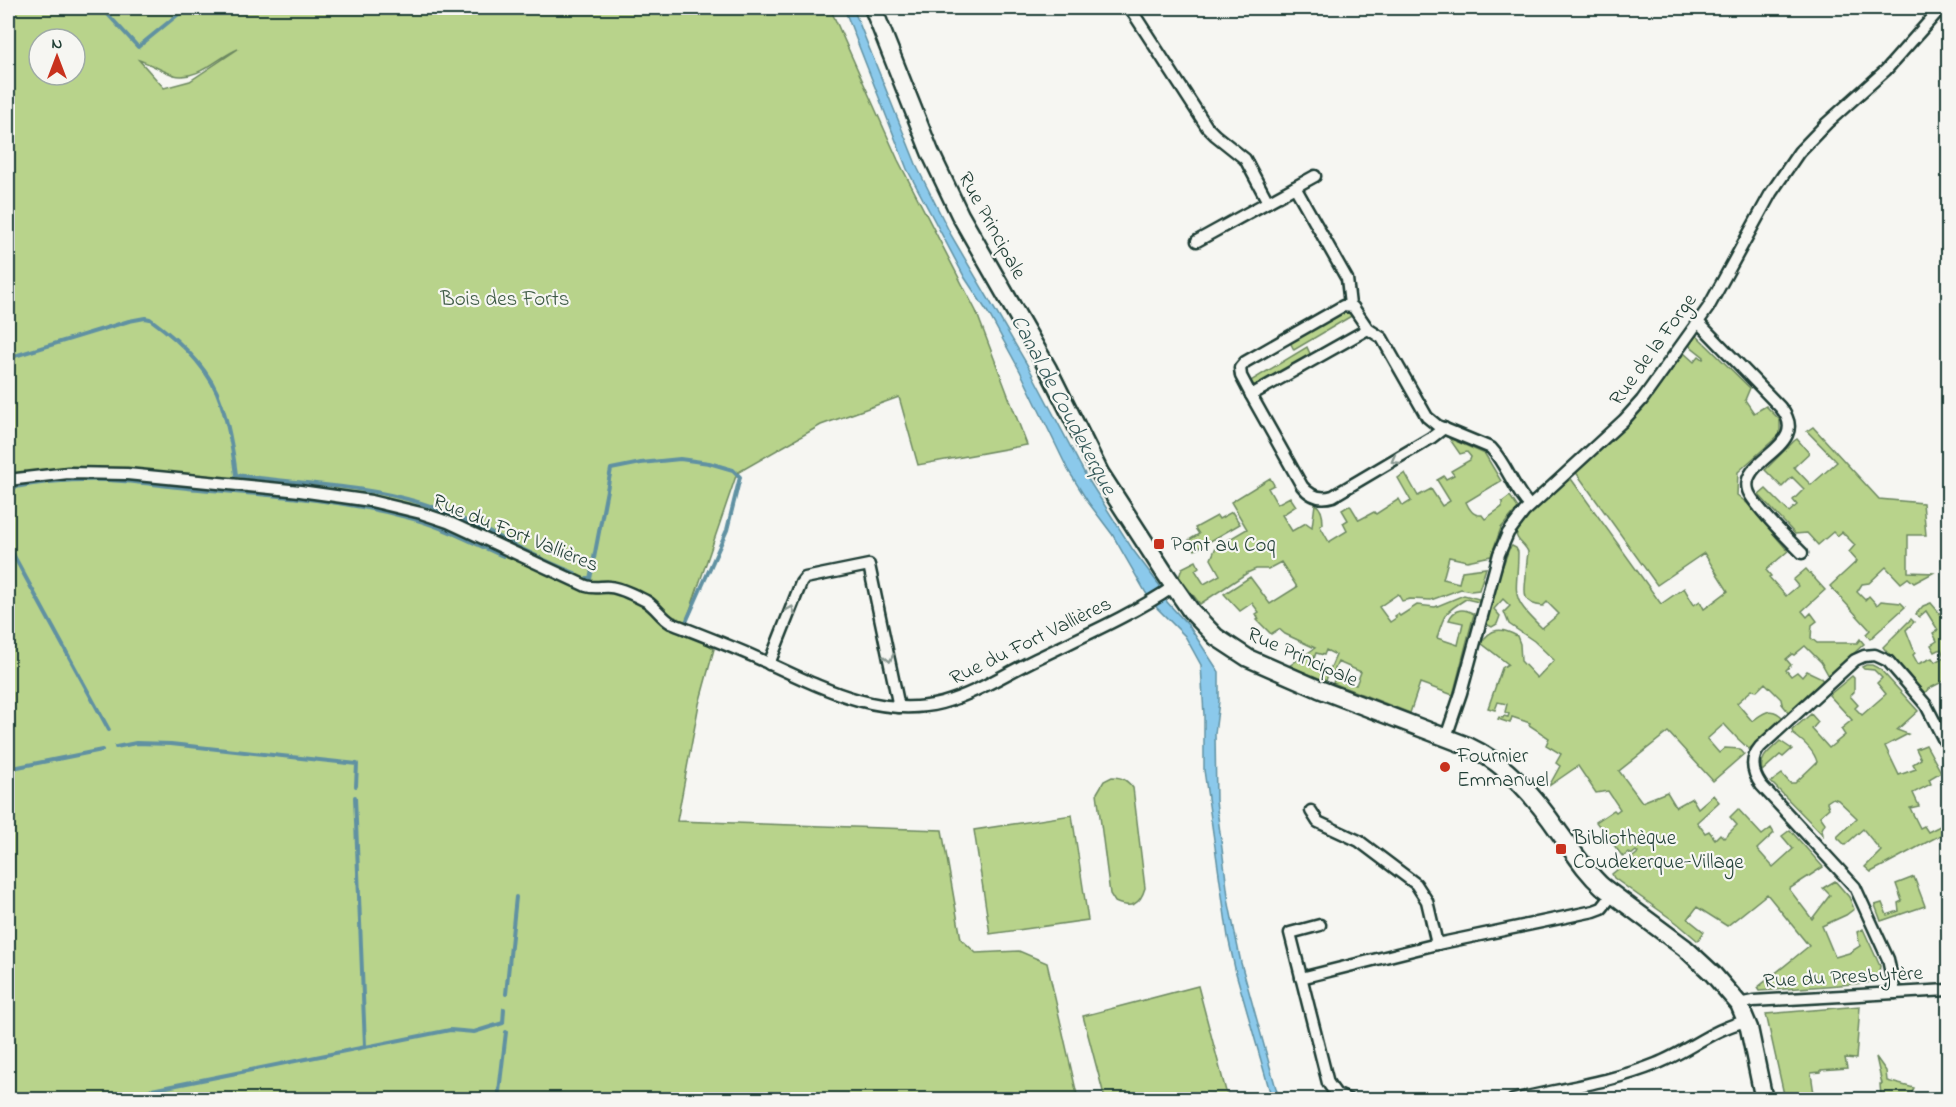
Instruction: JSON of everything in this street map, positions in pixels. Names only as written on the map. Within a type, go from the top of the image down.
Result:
[{"type":"street","name":"Rue Principale","points":[[873,8],[930,152],[955,205],[1048,369],[1100,473],[1170,589],[1208,630],[1239,654],[1305,684],[1446,737],[1476,750],[1497,763],[1534,799],[1591,876],[1685,948],[1740,1004],[1747,1021],[1764,1100]]},
{"type":"street","points":[[1130,8],[1207,127],[1245,159],[1268,202]]},
{"type":"street","name":"Rue de la Forge","points":[[1446,737],[1461,693],[1501,548],[1513,526],[1530,506],[1630,415],[1717,293],[1772,193],[1793,161],[1819,131],[1886,70],[1941,8]]},
{"type":"street","points":[[1197,241],[1315,176]]},
{"type":"street","points":[[1295,187],[1347,279],[1350,305],[1356,309],[1368,328],[1382,338],[1427,417],[1443,428],[1491,447],[1520,496],[1530,506]]},
{"type":"street","points":[[1350,305],[1340,308],[1242,365],[1240,370],[1251,395],[1302,486],[1318,498],[1333,496],[1431,438],[1443,428]]},
{"type":"street","points":[[1698,322],[1786,416],[1788,425],[1786,437],[1752,470],[1747,486],[1752,499],[1802,554]]},
{"type":"street","points":[[1251,395],[1368,328]]},
{"type":"street","name":"Rue du Fort Vallières","points":[[8,480],[68,474],[126,474],[300,491],[391,505],[448,522],[586,586],[616,588],[647,602],[671,623],[831,692],[899,707],[924,706],[956,699],[1149,604],[1170,589]]},
{"type":"street","points":[[769,664],[805,578],[869,565],[899,707]]},
{"type":"street","points":[[1895,993],[1888,959],[1855,887],[1761,785],[1755,775],[1753,762],[1760,747],[1855,660],[1870,655],[1880,656],[1888,661],[1923,701],[1948,748]]},
{"type":"street","points":[[1311,811],[1318,822],[1359,841],[1416,884],[1427,901],[1437,944]]},
{"type":"street","points":[[1301,978],[1437,944],[1593,911],[1602,908],[1613,894]]},
{"type":"street","points":[[1320,925],[1290,933],[1330,1088],[1336,1094],[1349,1100]]},
{"type":"street","name":"Rue du Presbytère","points":[[1740,1004],[1753,1001],[1948,990]]},
{"type":"street","points":[[1513,1100],[1646,1068],[1676,1056],[1732,1025],[1747,1021]]},
{"type":"green space","name":"Bois des Forts","points":[[8,8],[830,8],[898,160],[976,311],[1027,445],[918,465],[899,397],[821,425],[737,473],[685,625],[714,649],[699,704],[677,821],[942,830],[961,939],[976,953],[1019,951],[1047,963],[1078,1099],[8,1099]],"holes":[[[238,49],[190,81],[164,88],[139,60],[174,75],[183,76],[200,72]]]},
{"type":"green space","points":[[1341,312],[1353,315],[1294,350],[1290,342]]},
{"type":"green space","points":[[1696,335],[1750,388],[1745,400],[1754,413],[1766,406],[1780,420],[1780,434],[1738,472],[1737,495],[1748,504],[1788,551],[1766,570],[1771,576],[1769,577],[1786,596],[1798,586],[1793,580],[1806,569],[1825,590],[1802,611],[1807,617],[1811,613],[1817,621],[1812,625],[1811,638],[1817,643],[1857,643],[1860,639],[1864,644],[1829,676],[1821,662],[1805,646],[1786,659],[1791,665],[1786,670],[1791,676],[1797,672],[1802,677],[1807,671],[1820,677],[1823,681],[1789,713],[1781,699],[1765,683],[1757,691],[1752,690],[1737,703],[1752,721],[1771,711],[1783,718],[1749,749],[1724,724],[1707,739],[1719,753],[1725,748],[1740,749],[1744,754],[1713,781],[1668,732],[1619,771],[1642,802],[1667,792],[1676,807],[1692,798],[1698,808],[1713,795],[1719,802],[1697,822],[1705,833],[1709,831],[1715,839],[1720,834],[1724,838],[1737,825],[1730,817],[1738,809],[1762,835],[1771,828],[1774,833],[1757,849],[1773,867],[1793,849],[1782,836],[1790,830],[1823,867],[1789,889],[1812,919],[1830,895],[1823,888],[1835,881],[1849,897],[1854,909],[1822,926],[1835,957],[1849,953],[1860,946],[1857,932],[1863,929],[1880,966],[1878,977],[1867,983],[1759,991],[1757,988],[1809,946],[1767,894],[1727,926],[1697,907],[1688,919],[1704,932],[1698,941],[1677,923],[1614,878],[1612,874],[1638,853],[1636,851],[1631,855],[1629,852],[1623,857],[1596,822],[1614,810],[1616,812],[1620,809],[1608,791],[1596,793],[1578,766],[1549,786],[1560,766],[1556,763],[1561,754],[1546,745],[1549,738],[1529,725],[1530,723],[1512,717],[1510,723],[1498,719],[1508,717],[1509,714],[1505,712],[1507,704],[1498,702],[1495,710],[1488,708],[1502,668],[1508,664],[1481,643],[1489,634],[1501,630],[1517,636],[1521,661],[1537,678],[1554,660],[1534,641],[1509,624],[1504,612],[1510,606],[1503,599],[1494,609],[1500,616],[1497,624],[1492,627],[1486,624],[1494,590],[1512,546],[1518,552],[1516,586],[1523,608],[1542,628],[1559,614],[1547,602],[1543,606],[1536,605],[1526,597],[1528,552],[1519,541],[1517,532],[1529,515],[1569,476],[1661,604],[1684,588],[1694,605],[1700,601],[1704,609],[1728,591],[1704,553],[1657,585],[1575,471],[1622,430],[1649,401],[1684,353],[1694,362],[1699,356],[1703,359],[1704,357],[1689,345]]},
{"type":"green space","points":[[1307,347],[1311,356],[1257,386],[1250,384],[1249,382]]},
{"type":"green space","points":[[1813,427],[1879,499],[1923,503],[1926,535],[1908,535],[1908,572],[1933,573],[1914,583],[1908,578],[1901,583],[1886,567],[1869,583],[1862,584],[1857,592],[1865,600],[1869,596],[1877,605],[1881,601],[1901,603],[1905,607],[1870,639],[1866,634],[1870,630],[1830,586],[1857,561],[1849,552],[1855,545],[1842,532],[1837,536],[1833,532],[1818,545],[1807,533],[1795,534],[1759,495],[1766,489],[1789,512],[1797,505],[1793,500],[1804,489],[1792,477],[1782,487],[1765,470],[1797,439],[1809,453],[1794,467],[1811,485],[1837,462],[1807,431]]},
{"type":"green space","points":[[1449,438],[1485,454],[1501,481],[1466,502],[1472,512],[1482,515],[1485,519],[1502,507],[1502,502],[1510,496],[1518,508],[1501,528],[1491,556],[1467,561],[1449,557],[1443,579],[1459,583],[1462,571],[1486,568],[1479,590],[1461,589],[1431,600],[1402,601],[1398,594],[1379,607],[1390,622],[1398,614],[1400,616],[1417,605],[1435,607],[1464,595],[1479,599],[1479,602],[1466,599],[1449,610],[1437,638],[1458,645],[1463,623],[1449,620],[1451,616],[1460,610],[1474,614],[1453,695],[1420,683],[1410,713],[1333,683],[1335,677],[1356,685],[1361,672],[1338,662],[1332,675],[1328,674],[1326,681],[1289,666],[1315,648],[1279,629],[1271,634],[1257,620],[1259,619],[1256,614],[1259,612],[1252,603],[1240,611],[1224,594],[1250,577],[1270,604],[1297,587],[1281,562],[1268,569],[1256,569],[1247,573],[1200,604],[1179,577],[1182,568],[1196,561],[1199,567],[1195,570],[1204,584],[1220,575],[1211,559],[1216,547],[1247,529],[1231,502],[1270,478],[1274,485],[1268,488],[1277,504],[1290,497],[1296,506],[1282,515],[1292,531],[1306,523],[1312,527],[1315,504],[1322,512],[1323,524],[1320,526],[1329,542],[1347,531],[1343,523],[1348,520],[1342,510],[1350,505],[1359,520],[1374,512],[1376,514],[1399,499],[1403,506],[1411,501],[1398,478],[1405,473],[1418,496],[1431,489],[1442,506],[1450,501],[1437,480],[1444,476],[1446,479],[1454,475],[1451,471],[1470,460],[1471,457],[1467,452],[1460,454]],"holes":[[[1326,650],[1336,655],[1328,674],[1311,666],[1316,653],[1324,655]]]},
{"type":"green space","points":[[1232,512],[1240,524],[1195,550],[1189,540],[1199,534],[1195,528],[1217,516],[1219,519]]},
{"type":"green space","points":[[1931,603],[1948,623],[1948,679],[1928,689],[1925,693],[1883,647],[1911,619],[1914,622],[1906,630],[1918,664],[1932,658],[1935,662],[1944,657],[1941,649],[1935,652],[1931,645],[1937,641],[1933,633],[1938,630],[1926,611],[1919,617],[1916,614],[1923,606]]},
{"type":"green space","points":[[1866,665],[1880,669],[1918,711],[1897,730],[1908,734],[1885,746],[1899,775],[1916,769],[1913,764],[1921,759],[1916,749],[1926,745],[1941,772],[1929,779],[1931,784],[1913,793],[1919,806],[1910,808],[1920,828],[1924,826],[1928,832],[1948,822],[1948,831],[1871,872],[1865,867],[1881,851],[1863,829],[1845,845],[1837,837],[1857,818],[1838,800],[1833,798],[1827,802],[1829,808],[1820,816],[1825,823],[1822,829],[1823,835],[1771,782],[1782,774],[1790,783],[1795,783],[1817,762],[1811,750],[1793,734],[1792,730],[1811,714],[1818,722],[1812,729],[1829,748],[1845,735],[1841,729],[1852,720],[1829,695],[1852,676],[1854,692],[1850,696],[1858,705],[1855,708],[1862,715],[1886,694],[1877,683],[1882,678],[1874,670],[1862,667]]},
{"type":"green space","points":[[1780,741],[1792,749],[1783,757],[1780,755],[1762,771],[1764,758]]},
{"type":"green space","points":[[1112,777],[1124,780],[1133,788],[1145,888],[1138,902],[1130,905],[1115,902],[1110,894],[1097,793],[1104,781]]},
{"type":"green space","points":[[1072,815],[1088,920],[990,934],[974,830]]},
{"type":"green space","points":[[1914,877],[1925,906],[1881,921],[1875,905],[1882,903],[1887,915],[1899,911],[1898,903],[1902,901],[1896,884]]},
{"type":"green space","points":[[1198,986],[1228,1099],[1105,1099],[1083,1016]]},
{"type":"green space","points":[[1860,1006],[1856,1059],[1845,1058],[1847,1068],[1811,1073],[1814,1094],[1823,1093],[1824,1096],[1849,1093],[1850,1099],[1785,1099],[1766,1014]]},
{"type":"green space","points":[[1876,1057],[1886,1071],[1887,1081],[1914,1088],[1909,1099],[1862,1099],[1881,1097],[1880,1084],[1882,1084]]},
{"type":"water","points":[[844,8],[853,8],[918,169],[951,235],[1028,366],[1086,476],[1133,550],[1160,586],[1167,602],[1189,626],[1219,672],[1219,701],[1215,734],[1216,801],[1229,904],[1241,963],[1279,1099],[1272,1099],[1228,937],[1204,770],[1201,665],[1185,636],[1157,608],[1146,593],[1112,534],[1068,470],[1020,371],[990,316],[965,278],[907,169]]},
{"type":"waterway","points":[[102,8],[138,47],[186,8]]},
{"type":"waterway","points":[[8,358],[129,321],[150,319],[192,356],[216,390],[226,421],[236,475],[352,488],[421,503],[460,518],[575,573]]},
{"type":"waterway","points":[[587,578],[590,579],[611,469],[680,459],[709,463],[733,470],[740,477],[727,530],[686,622]]},
{"type":"waterway","points":[[9,488],[65,481],[108,480],[329,502],[419,520],[503,556]]},
{"type":"waterway","points":[[8,545],[109,730]]},
{"type":"waterway","points":[[116,747],[136,743],[171,744],[357,764],[356,786]]},
{"type":"waterway","points":[[8,769],[102,750]]},
{"type":"waterway","points":[[355,797],[365,1046]]},
{"type":"waterway","points":[[506,994],[516,897]]},
{"type":"waterway","points":[[102,1100],[450,1030],[474,1032],[503,1023],[504,1009]]},
{"type":"waterway","points":[[498,1100],[506,1032]]},
{"type":"place","name":"Pont au Coq","points":[[1159,544]]},
{"type":"place","name":"Fournier Emmanuel","points":[[1445,767]]},
{"type":"place","name":"Bibliothèque Coudekerque-Village","points":[[1561,849]]},
{"type":"water label","name":"Canal de Coudekerque","points":[[1065,404]]}]
